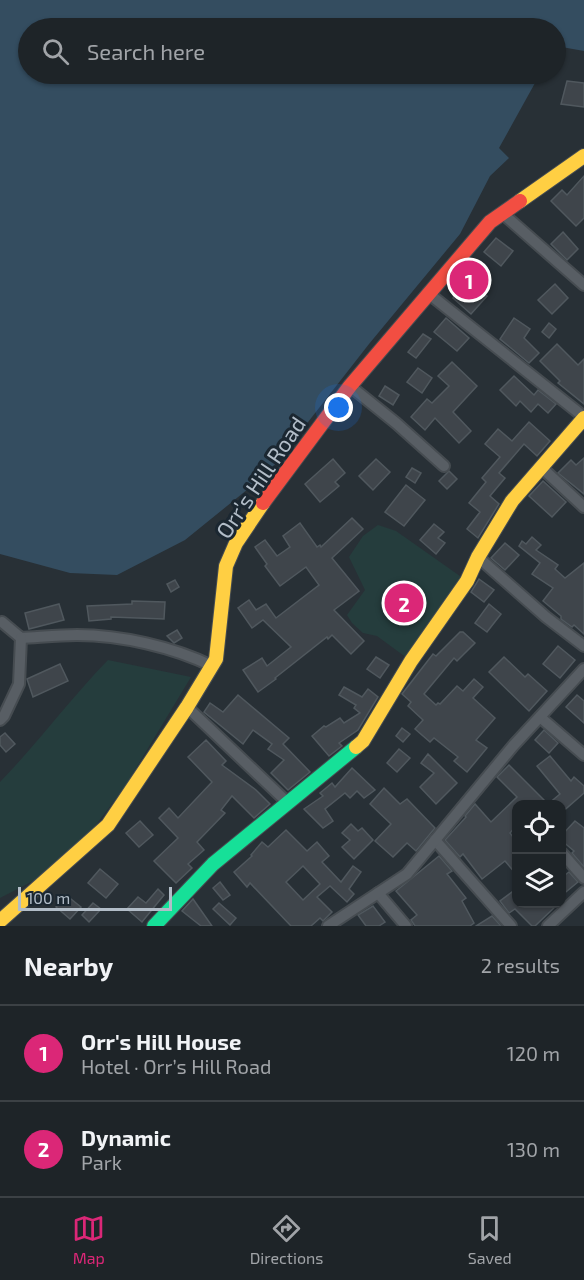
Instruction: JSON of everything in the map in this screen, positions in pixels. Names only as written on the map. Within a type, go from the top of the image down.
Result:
[{"type":"main road","name":"Orr’s Hill Road","points":[[0,921],[108,825],[187,707],[216,659],[226,566],[236,543],[272,490],[350,386],[490,222],[584,157]]},
{"type":"main road","points":[[154,926],[213,864],[363,741],[411,661],[467,581],[478,557],[512,501],[584,418]]},
{"type":"street","points":[[502,213],[584,285]]},
{"type":"street","points":[[428,293],[584,418]]},
{"type":"street","points":[[350,386],[444,466]]},
{"type":"street","points":[[541,467],[584,507]]},
{"type":"street","points":[[478,557],[546,617],[584,646]]},
{"type":"street","points":[[2,622],[21,638],[79,635],[150,643],[196,658],[212,666]]},
{"type":"street","points":[[0,720],[19,684],[21,638]]},
{"type":"street","points":[[328,926],[407,874],[513,746],[584,669]]},
{"type":"street","points":[[187,707],[288,803]]},
{"type":"street","points":[[540,717],[584,755]]},
{"type":"street","points":[[435,840],[511,926]]},
{"type":"street","points":[[562,854],[584,879]]},
{"type":"street","points":[[548,926],[584,892]]},
{"type":"street","points":[[378,893],[406,926]]},
{"type":"street","points":[[0,921],[6,926]]},
{"type":"green space","points":[[378,525],[396,531],[467,581],[411,661],[377,636],[363,633],[347,615],[365,590],[349,557],[363,536]]},
{"type":"green space","points":[[108,660],[191,677],[124,788],[66,864],[0,898],[0,782]]},
{"type":"water","points":[[0,0],[584,0],[584,51],[566,48],[566,18],[18,18],[18,84],[534,84],[499,148],[509,158],[490,176],[460,234],[369,344],[269,472],[185,540],[117,575],[70,573],[0,554]]},
{"type":"building","points":[[567,81],[584,83],[584,107],[561,104]]},
{"type":"building","points":[[584,176],[584,218],[576,226],[551,201],[562,190],[567,195]]},
{"type":"building","points":[[563,232],[578,249],[567,260],[551,244]]},
{"type":"building","points":[[496,238],[513,251],[501,266],[484,252]]},
{"type":"building","points":[[469,280],[487,296],[471,314],[453,298]]},
{"type":"building","points":[[555,284],[568,298],[552,314],[538,300]]},
{"type":"building","points":[[446,318],[469,338],[457,351],[434,332]]},
{"type":"building","points":[[514,318],[530,329],[524,338],[539,353],[529,363],[500,339]]},
{"type":"building","points":[[549,323],[556,329],[549,338],[542,332]]},
{"type":"building","points":[[423,334],[431,339],[416,358],[408,352]]},
{"type":"building","points":[[557,344],[578,365],[584,359],[584,404],[558,383],[560,381],[540,361]]},
{"type":"building","points":[[452,362],[477,386],[453,412],[471,431],[459,443],[435,418],[425,430],[411,417],[427,399],[432,403],[449,386],[438,376]]},
{"type":"building","points":[[418,368],[432,378],[422,393],[407,382]]},
{"type":"building","points":[[514,376],[534,395],[538,390],[556,404],[548,413],[538,404],[531,412],[520,401],[516,406],[500,390]]},
{"type":"building","points":[[385,386],[399,395],[393,405],[379,396]]},
{"type":"building","points":[[529,422],[550,441],[537,456],[524,444],[499,473],[505,478],[490,496],[499,504],[478,538],[467,529],[480,512],[469,503],[486,482],[482,478],[500,457],[485,444],[498,429],[512,441]]},
{"type":"building","points":[[584,458],[584,494],[558,473],[571,460],[576,465]]},
{"type":"building","points":[[333,459],[345,473],[335,482],[339,486],[320,502],[305,484]]},
{"type":"building","points":[[376,459],[390,472],[373,490],[359,476]]},
{"type":"building","points":[[412,468],[421,473],[415,483],[406,477]]},
{"type":"building","points":[[449,471],[457,479],[447,489],[439,481]]},
{"type":"building","points":[[543,481],[566,502],[552,517],[529,496]]},
{"type":"building","points":[[406,485],[425,500],[404,526],[385,512]]},
{"type":"building","points":[[352,518],[363,529],[332,558],[359,591],[334,610],[364,641],[351,654],[332,635],[328,639],[327,637],[258,692],[243,670],[262,658],[267,666],[291,647],[263,620],[252,628],[238,608],[249,600],[256,610],[266,604],[276,618],[319,585],[306,567],[280,586],[265,566],[267,564],[255,547],[265,540],[277,556],[290,547],[283,536],[300,523],[317,547],[320,545],[321,547]]},
{"type":"building","points":[[434,524],[444,532],[438,538],[445,543],[436,554],[420,540]]},
{"type":"building","points":[[532,537],[541,545],[536,550],[558,565],[555,569],[565,578],[584,563],[584,634],[574,625],[572,627],[561,619],[561,616],[543,601],[553,588],[532,574],[540,563],[519,546],[522,541],[526,544]]},
{"type":"building","points":[[505,543],[519,555],[505,570],[491,558]]},
{"type":"building","points":[[479,579],[494,590],[484,602],[471,592]]},
{"type":"building","points":[[175,580],[179,587],[171,592],[167,584]]},
{"type":"building","points":[[132,601],[165,602],[164,619],[111,617],[111,619],[89,621],[87,606],[132,604]]},
{"type":"building","points":[[59,604],[64,620],[29,629],[25,613]]},
{"type":"building","points":[[489,604],[501,614],[487,632],[475,623]]},
{"type":"building","points":[[177,630],[182,638],[174,643],[167,636]]},
{"type":"building","points":[[460,632],[475,643],[457,661],[454,658],[424,694],[436,705],[440,704],[457,686],[463,691],[474,679],[483,687],[473,698],[495,718],[476,740],[487,748],[467,772],[454,761],[458,757],[434,738],[430,742],[415,729],[423,720],[408,706],[411,702],[402,694],[433,654],[436,656]]},
{"type":"building","points":[[558,646],[575,660],[560,678],[543,664]]},
{"type":"building","points":[[376,657],[389,665],[380,678],[367,669]]},
{"type":"building","points":[[504,657],[525,677],[528,674],[547,691],[529,711],[489,672]]},
{"type":"building","points":[[60,664],[68,681],[33,697],[27,679]]},
{"type":"building","points":[[344,687],[362,697],[368,689],[378,697],[358,730],[339,743],[342,746],[329,756],[312,736],[324,726],[340,718],[344,723],[360,713],[354,708],[356,705],[339,695]]},
{"type":"building","points":[[238,695],[289,738],[283,744],[310,772],[288,790],[271,773],[284,760],[268,749],[272,744],[253,730],[243,744],[204,712],[210,703],[223,712]]},
{"type":"building","points":[[577,695],[584,701],[584,723],[566,707]]},
{"type":"building","points":[[402,728],[410,734],[403,742],[396,736]]},
{"type":"building","points":[[544,730],[558,743],[549,753],[535,740]]},
{"type":"building","points":[[5,733],[15,744],[6,752],[0,745],[0,737]]},
{"type":"building","points":[[206,740],[226,761],[222,765],[256,790],[270,804],[254,818],[232,796],[221,810],[225,813],[197,842],[204,850],[188,864],[192,868],[176,883],[154,861],[178,838],[159,818],[169,808],[178,818],[212,782],[188,757]]},
{"type":"building","points":[[399,749],[410,758],[397,772],[387,763]]},
{"type":"building","points":[[428,754],[457,783],[436,804],[420,787],[434,773],[421,763]]},
{"type":"building","points":[[550,756],[571,781],[574,777],[584,786],[584,793],[566,809],[566,800],[553,800],[560,794],[537,766]]},
{"type":"building","points":[[509,765],[544,800],[514,800],[517,797],[497,777]]},
{"type":"building","points":[[352,768],[375,790],[364,798],[357,791],[350,798],[345,793],[325,809],[333,821],[323,828],[304,809],[323,796],[320,793],[332,783],[335,787]]},
{"type":"building","points":[[384,788],[400,804],[407,799],[435,828],[416,851],[407,843],[393,857],[375,841],[391,824],[370,804]]},
{"type":"building","points":[[512,802],[512,831],[510,833],[512,836],[512,869],[505,861],[482,879],[463,854],[460,857],[445,840],[475,804],[491,822]]},
{"type":"building","points":[[140,821],[153,835],[139,847],[126,833]]},
{"type":"building","points":[[575,821],[584,828],[584,867],[572,853],[574,851],[566,844],[566,831]]},
{"type":"building","points":[[351,824],[358,831],[362,828],[373,840],[354,859],[342,847],[350,840],[342,833]]},
{"type":"building","points":[[286,830],[307,851],[317,842],[329,856],[322,862],[341,882],[353,866],[361,872],[349,889],[354,894],[347,902],[330,886],[317,897],[332,912],[323,921],[320,918],[311,926],[291,926],[250,883],[247,887],[234,872],[252,856],[262,842],[268,847]],"holes":[[[303,866],[320,884],[303,900],[286,882]]]},
{"type":"building","points":[[439,856],[452,871],[447,874],[466,898],[462,901],[474,923],[470,926],[415,926],[411,920],[417,915],[396,891]]},
{"type":"building","points":[[100,869],[118,884],[106,898],[88,883]]},
{"type":"building","points":[[569,872],[578,882],[566,892],[566,874]]},
{"type":"building","points":[[220,882],[230,895],[223,900],[213,888]]},
{"type":"building","points":[[158,889],[164,895],[142,922],[127,909],[138,897],[146,903]]},
{"type":"building","points":[[512,892],[512,908],[554,908],[535,926],[532,926],[515,909],[509,913],[500,901]]},
{"type":"building","points":[[66,895],[81,907],[70,919],[56,907]]},
{"type":"building","points":[[193,899],[212,926],[201,926],[182,911]]},
{"type":"building","points":[[93,903],[101,909],[89,922],[82,915]]},
{"type":"building","points":[[219,903],[236,918],[230,925],[213,909]]},
{"type":"building","points":[[373,906],[385,922],[379,926],[366,926],[358,915]]},
{"type":"building","points":[[492,916],[501,926],[476,926]]},
{"type":"traffic: fast","points":[[154,926],[213,864],[356,747]]},
{"type":"traffic: slow","points":[[520,201],[584,156]]},
{"type":"traffic: slow","points":[[356,747],[363,741],[411,661],[467,581],[478,557],[512,501],[584,418]]},
{"type":"traffic: slow","points":[[0,921],[108,825],[187,707],[216,659],[226,566],[236,543],[263,503]]},
{"type":"traffic: jam","points":[[263,503],[350,386],[490,222],[520,201]]},
{"type":"place","name":"Orr's Hill House","points":[[469,280]]},
{"type":"place","name":"Dynamic","points":[[404,603]]}]
